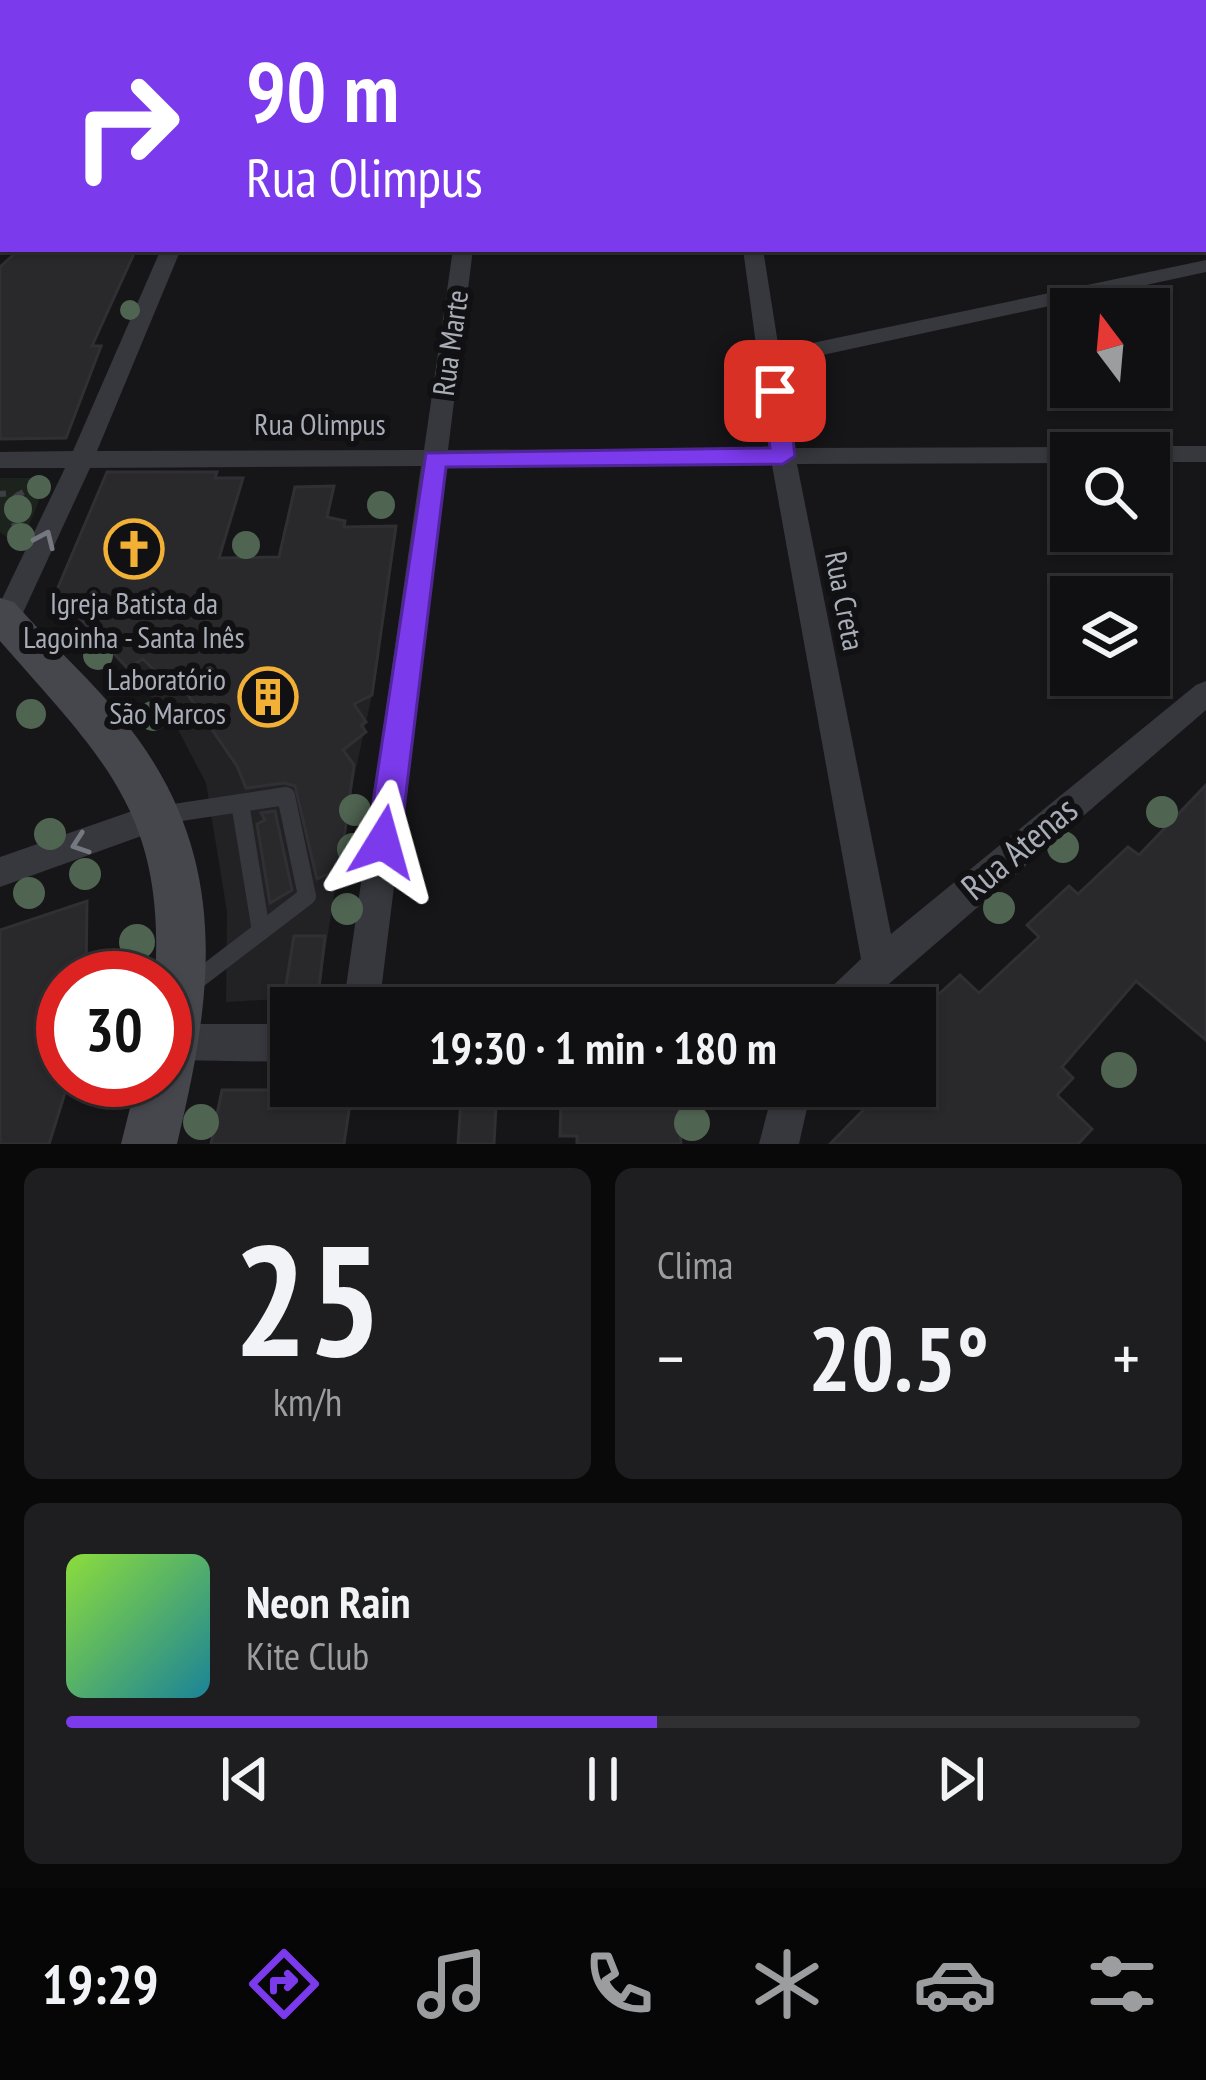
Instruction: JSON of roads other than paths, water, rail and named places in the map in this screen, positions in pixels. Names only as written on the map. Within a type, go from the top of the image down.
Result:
[{"type":"street","points":[[170,252],[82,458],[3,616],[124,754],[161,815],[178,867],[182,951]]},
{"type":"street","name":"Rua Marte","points":[[364,987],[463,252]]},
{"type":"street","name":"Rua Creta","points":[[753,252],[783,456],[880,965]]},
{"type":"street","points":[[771,359],[1206,266]]},
{"type":"street","points":[[1170,454],[1206,454]]},
{"type":"street","name":"Rua Olimpus","points":[[0,460],[1050,455]]},
{"type":"street","name":"Rua Atenas","points":[[857,987],[1206,692]]},
{"type":"street","points":[[0,872],[161,815]]},
{"type":"street","points":[[192,1042],[270,1043]]},
{"type":"street","points":[[149,1144],[159,1107]]},
{"type":"street","points":[[779,1144],[788,1107]]},
{"type":"lane","points":[[161,815],[286,796],[307,896],[192,984]]},
{"type":"lane","points":[[240,803],[261,931]]},
{"type":"place","name":"Igreja Batista da Lagoinha - Santa Inês","points":[[134,549]]},
{"type":"place","name":"Laboratório São Marcos","points":[[268,697]]}]
